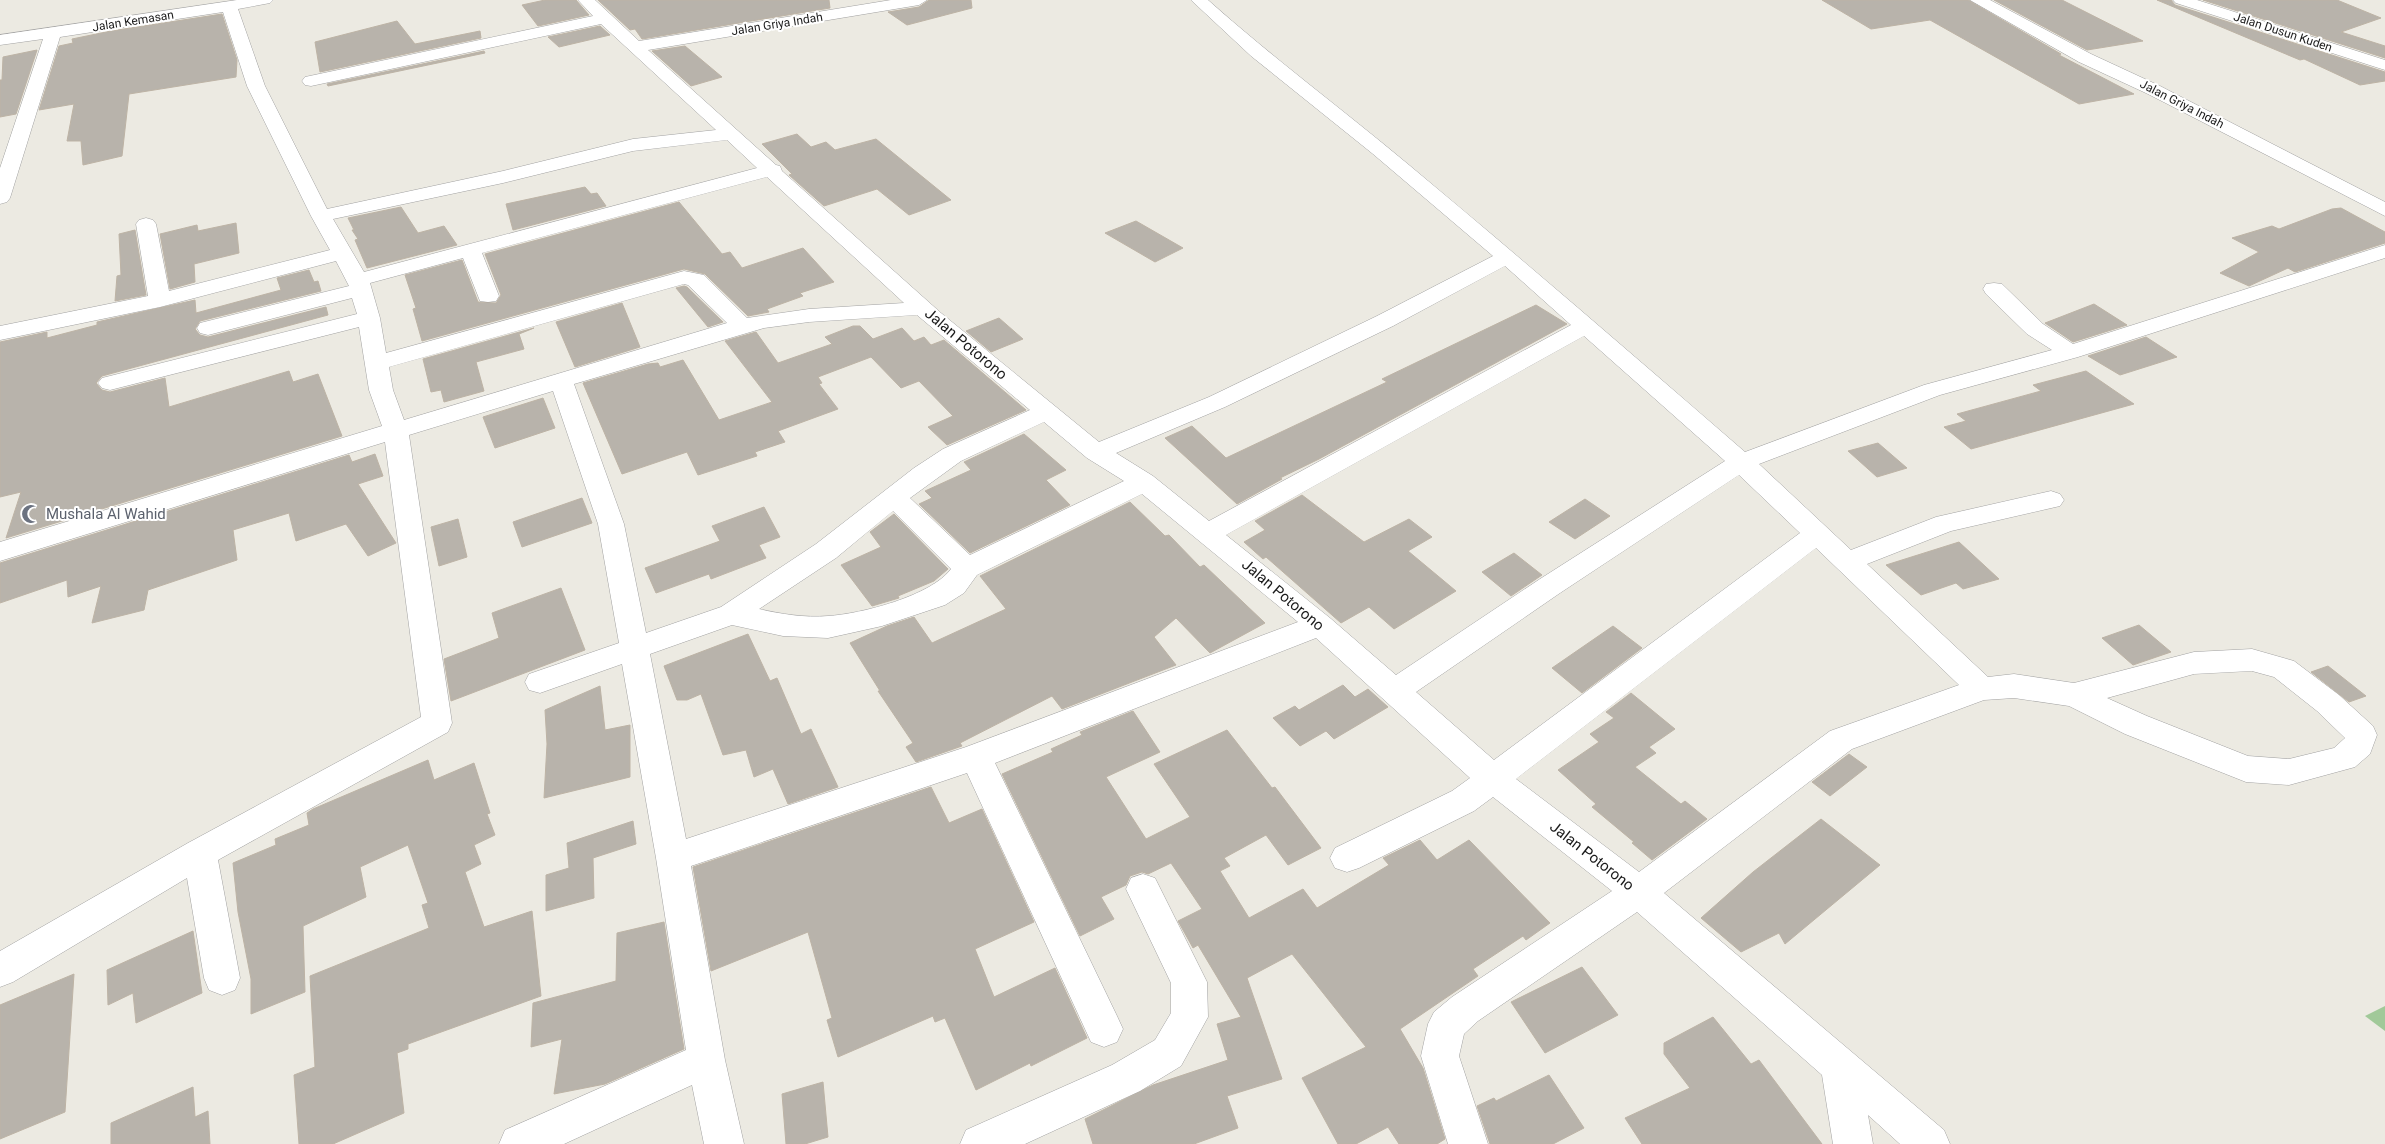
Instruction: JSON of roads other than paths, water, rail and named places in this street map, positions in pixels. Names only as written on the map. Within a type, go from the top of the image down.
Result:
[{"type":"street","name":"Jalan Kemasan","points":[[0,40],[53,33],[178,7],[229,6],[265,0]]},
{"type":"street","name":"Jalan Potorono","points":[[586,0],[635,48],[773,170],[923,308],[1096,452],[1144,482],[1208,533],[1320,626],[1492,778],[1639,892],[1930,1144]]},
{"type":"street","name":"Jalan Griya Indah","points":[[635,48],[920,0]]},
{"type":"street","points":[[1199,0],[1257,52],[1387,156],[1506,257],[1741,462],[1982,689]]},
{"type":"street","name":"Jalan Griya Indah","points":[[1978,0],[2086,58],[2214,121],[2385,210]]},
{"type":"street","name":"Jalan Dusun Kuden","points":[[2181,0],[2385,65]]},
{"type":"street","points":[[0,970],[200,853],[437,723],[396,430],[381,390],[369,318],[359,285],[321,216],[256,86],[229,6]]},
{"type":"street","points":[[311,81],[605,18]]},
{"type":"street","points":[[0,196],[53,33]]},
{"type":"street","points":[[321,216],[503,177],[634,145],[732,134]]},
{"type":"street","points":[[208,328],[359,285],[470,249],[773,170]]},
{"type":"street","points":[[146,224],[160,300]]},
{"type":"street","points":[[470,249],[488,296]]},
{"type":"street","points":[[1394,692],[1558,581],[1741,462],[1932,390],[2070,352],[2385,251]]},
{"type":"street","points":[[0,333],[160,300],[342,253]]},
{"type":"street","points":[[1096,452],[1217,402],[1385,321],[1506,257]]},
{"type":"street","points":[[376,363],[684,277],[696,280],[742,326]]},
{"type":"street","points":[[1994,289],[2036,329],[2070,352]]},
{"type":"street","points":[[0,552],[742,326],[796,316],[923,308]]},
{"type":"street","points":[[110,383],[369,318]]},
{"type":"street","points":[[1208,533],[1586,326]]},
{"type":"street","points":[[561,380],[611,524],[673,858],[706,1060],[724,1144]]},
{"type":"street","points":[[540,682],[731,614],[826,551],[894,497],[952,455],[1048,411]]},
{"type":"street","points":[[731,614],[782,625],[828,627],[882,616],[935,598],[954,586],[967,568],[1144,482]]},
{"type":"street","points":[[894,497],[967,568]]},
{"type":"street","points":[[1846,562],[1945,522],[2051,500]]},
{"type":"street","points":[[1347,858],[1463,801],[1816,534]]},
{"type":"street","points":[[673,858],[976,757],[1320,626]]},
{"type":"street","points":[[1468,1144],[1440,1056],[1446,1024],[1465,1009],[1639,892],[1841,740],[1982,689],[2014,686],[2074,695],[2136,725],[2246,769],[2288,772],[2328,763],[2344,758],[2359,745],[2362,735],[2328,703],[2284,669],[2252,660],[2194,664],[2074,695]]},
{"type":"street","points":[[976,757],[1104,1029]]},
{"type":"street","points":[[200,853],[222,978]]},
{"type":"street","points":[[980,1144],[1126,1078],[1168,1053],[1190,1017],[1189,982],[1143,889]]},
{"type":"street","points":[[519,1144],[706,1060]]},
{"type":"street","points":[[1840,1066],[1853,1144]]},
{"type":"place","name":"Mushala Al Wahid","points":[[31,514]]}]
